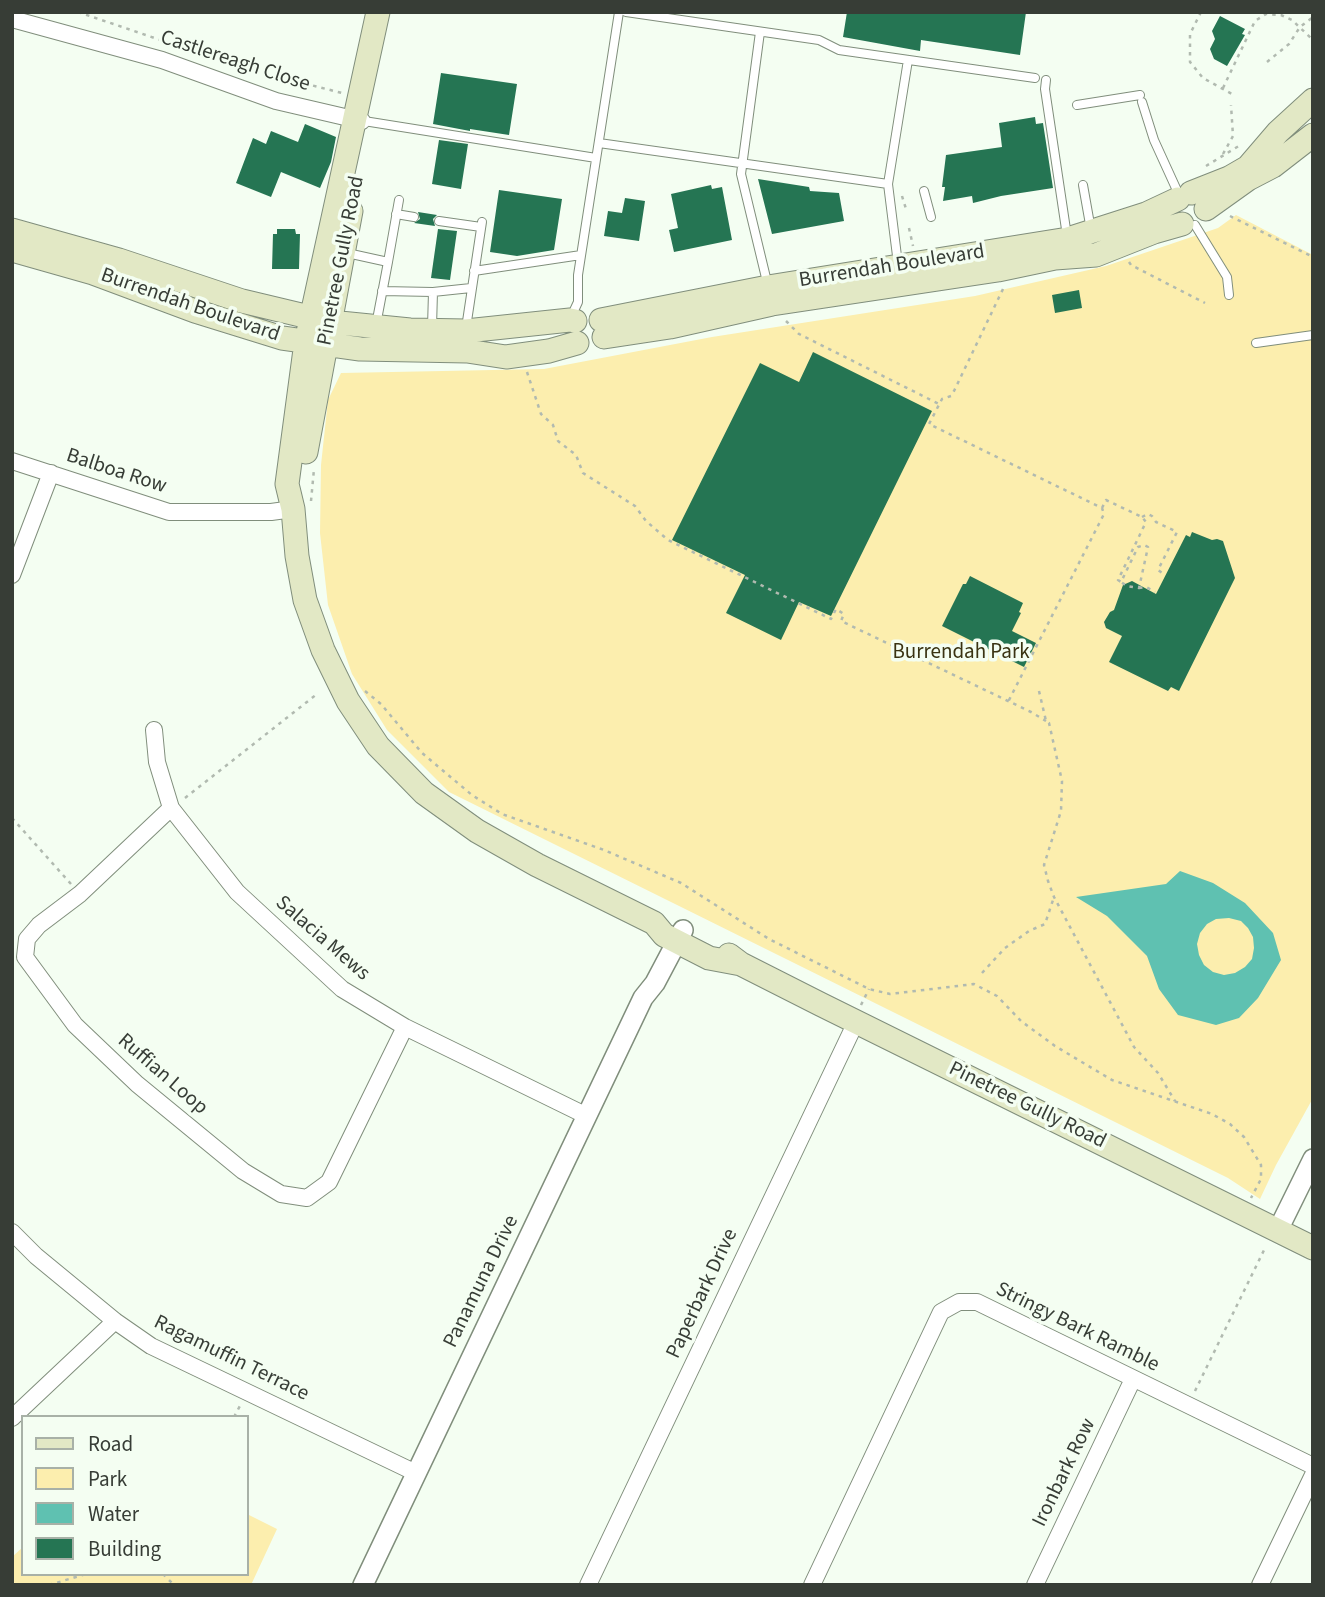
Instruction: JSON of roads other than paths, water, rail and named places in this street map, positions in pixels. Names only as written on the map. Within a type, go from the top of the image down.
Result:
[{"type":"main road","name":"Pinetree Gully Road","points":[[363,121],[378,12]]},
{"type":"main road","name":"Pinetree Gully Road","points":[[392,12],[363,121],[287,484],[302,509],[297,556],[310,612],[332,671],[377,746],[424,793],[477,831],[537,865],[670,930],[709,958],[741,964],[857,1016],[1274,1236],[1313,1248]]},
{"type":"main road","name":"Burrendah Boulevard","points":[[1193,209],[1207,185],[1229,178],[1248,167],[1278,132],[1313,100]]},
{"type":"main road","name":"Burrendah Boulevard","points":[[12,230],[118,260],[242,301],[360,349],[467,351],[524,356],[574,328],[588,314],[602,328],[691,312],[775,304],[852,275],[998,270],[1055,258],[1096,254],[1154,232],[1273,166],[1313,135]]},
{"type":"main road","name":"Burrendah Boulevard","points":[[900,275],[1068,239],[1146,214],[1193,209]]},
{"type":"main road","name":"Burrendah Boulevard","points":[[12,250],[93,273],[236,325],[282,338],[376,327],[466,331],[574,328]]},
{"type":"street","name":"Castlereagh Close","points":[[12,19],[162,60],[276,101],[363,121]]},
{"type":"street","name":"Balboa Row","points":[[12,461],[169,512],[271,512],[302,509]]},
{"type":"street","points":[[12,575],[51,473]]},
{"type":"street","name":"Salacia Mews","points":[[154,730],[157,762],[171,808],[237,892],[342,989],[405,1027],[587,1116]]},
{"type":"street","name":"Ruffian Loop","points":[[171,808],[80,894],[39,925],[27,939],[25,957],[75,1025],[137,1084],[243,1171],[281,1194],[307,1198],[329,1182],[405,1027]]},
{"type":"street","name":"Panamuna Drive","points":[[363,1585],[643,998],[655,983],[670,930]]},
{"type":"street","name":"Paperbark Drive","points":[[588,1585],[857,1016]]},
{"type":"street","points":[[1274,1236],[1313,1160]]},
{"type":"street","name":"Ragamuffin Terrace","points":[[12,1232],[36,1256],[115,1321],[151,1346],[416,1473]]},
{"type":"street","name":"Stringy Bark Ramble","points":[[812,1585],[941,1312],[958,1302],[976,1302],[1313,1466]]},
{"type":"street","points":[[12,1418],[115,1321]]},
{"type":"street","name":"Ironbark Row","points":[[1035,1585],[1133,1379]]},
{"type":"street","points":[[1260,1585],[1313,1475]]},
{"type":"lane","points":[[574,328],[578,275],[619,12]]},
{"type":"lane","points":[[626,12],[819,40],[839,50],[1035,78]]},
{"type":"lane","points":[[760,32],[741,174],[775,304]]},
{"type":"lane","points":[[900,275],[888,184],[908,60]]},
{"type":"lane","points":[[1046,80],[1045,89],[1068,239]]},
{"type":"lane","points":[[1077,105],[1118,99],[1141,99],[1150,130],[1227,277],[1229,295]]},
{"type":"lane","points":[[363,121],[596,158]]},
{"type":"lane","points":[[599,143],[888,184]]},
{"type":"lane","points":[[1083,185],[1092,232]]},
{"type":"lane","points":[[924,191],[931,218]]},
{"type":"lane","points":[[376,327],[399,200]]},
{"type":"lane","points":[[397,214],[414,217]]},
{"type":"lane","points":[[439,220],[481,225],[466,331]]},
{"type":"lane","points":[[335,251],[388,262]]},
{"type":"lane","points":[[474,271],[581,255]]},
{"type":"lane","points":[[382,291],[433,292],[471,288]]},
{"type":"lane","points":[[432,330],[433,292]]},
{"type":"lane","points":[[1256,343],[1313,335]]},
{"type":"water","points":[[1180,871],[1213,883],[1245,903],[1273,933],[1281,960],[1258,998],[1239,1018],[1216,1025],[1178,1015],[1159,989],[1147,956],[1107,916],[1076,897],[1166,884]],"holes":[[[1216,919],[1241,921],[1253,937],[1252,959],[1235,973],[1224,975],[1213,972],[1204,965],[1199,955],[1197,944],[1200,933],[1207,924]]]},
{"type":"park label","name":"Burrendah Park","points":[[961,653]]}]
